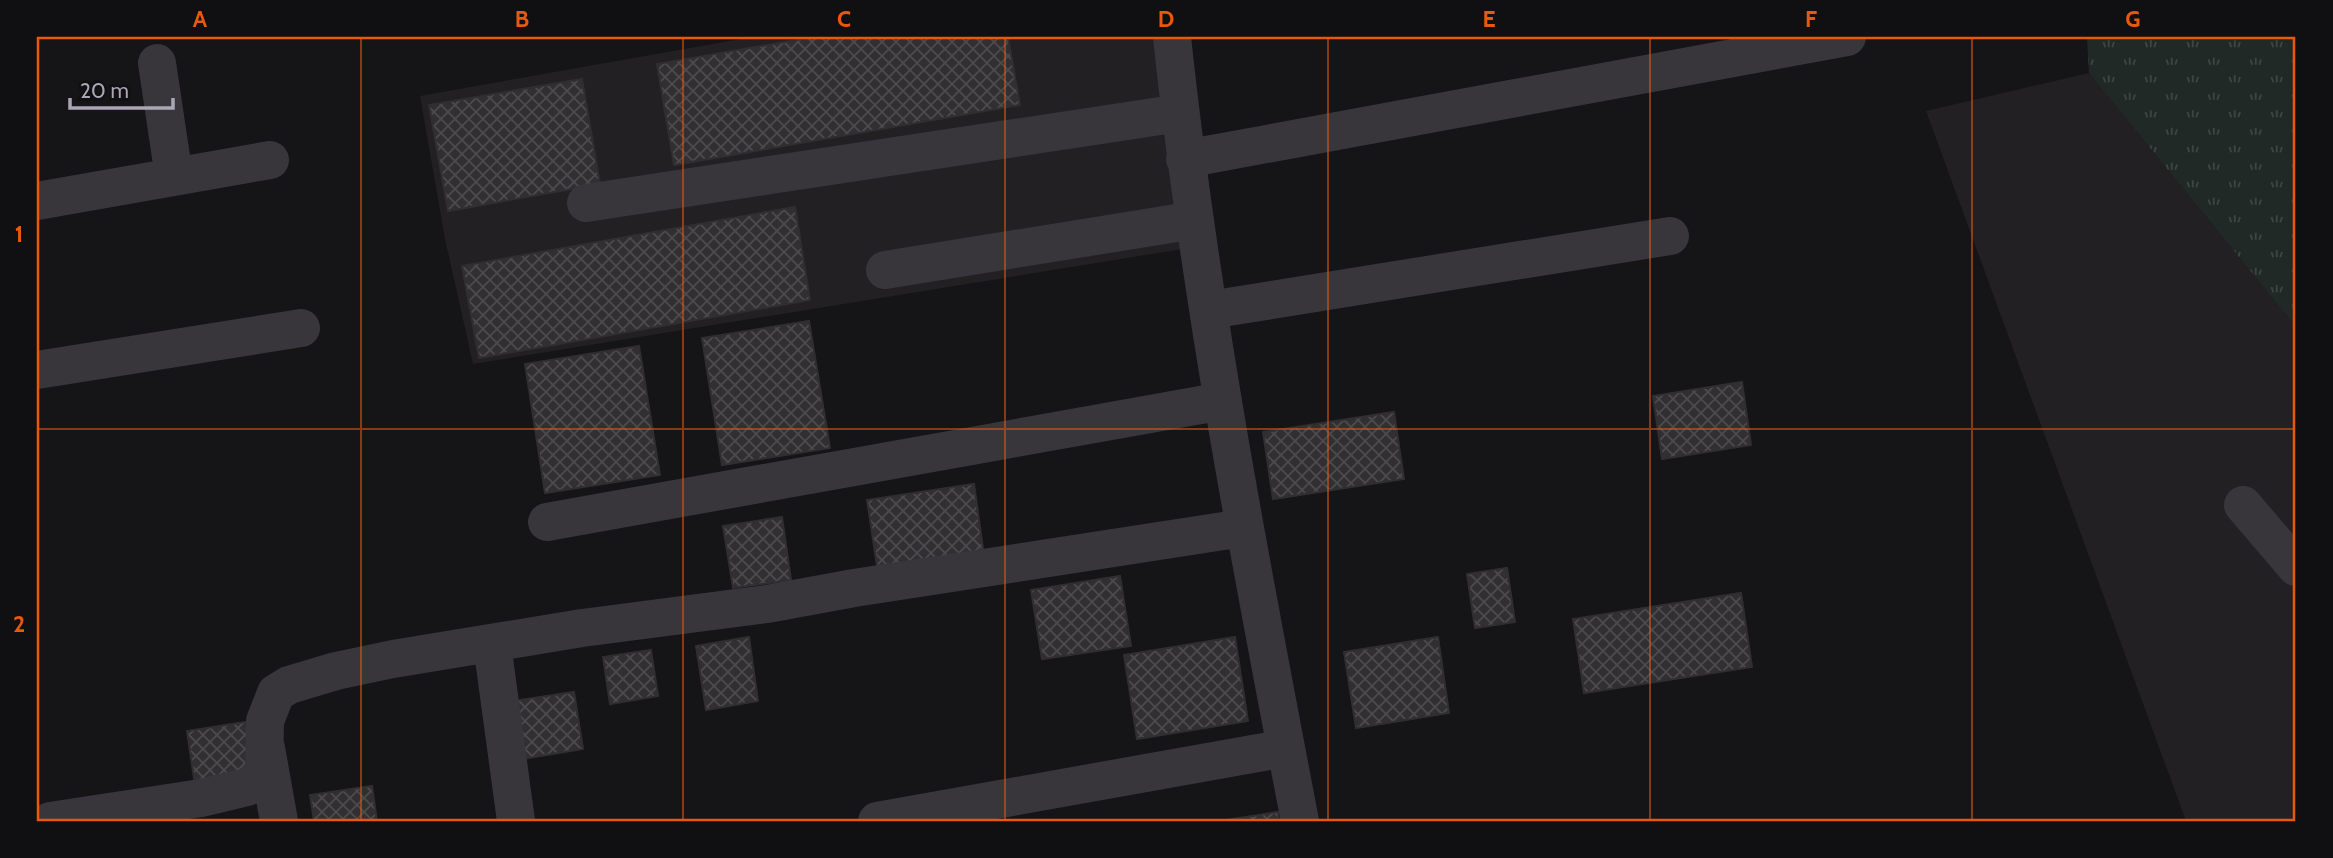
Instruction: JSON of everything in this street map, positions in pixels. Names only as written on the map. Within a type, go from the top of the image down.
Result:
[{"type":"street","points":[[1171,37],[1185,159],[1243,528],[1300,821]]},
{"type":"street","points":[[1185,159],[1847,37]]},
{"type":"street","points":[[157,63],[174,177]]},
{"type":"street","points":[[586,203],[1180,113]]},
{"type":"street","points":[[37,201],[270,160]]},
{"type":"street","points":[[886,270],[1195,219]]},
{"type":"street","points":[[1209,310],[1670,236]]},
{"type":"street","points":[[38,363],[301,328]]},
{"type":"street","points":[[547,522],[1223,401]]},
{"type":"street","points":[[2243,505],[2296,567]]},
{"type":"street","points":[[50,821],[101,817],[247,787],[257,781],[264,771],[265,721],[276,693],[289,685],[336,671],[582,628],[767,604],[1243,528]]},
{"type":"street","points":[[492,644],[516,821]]},
{"type":"street","points":[[265,743],[279,821]]},
{"type":"street","points":[[877,821],[1286,748]]},
{"type":"shaded area","points":[[752,37],[1156,37],[1183,249],[473,364],[445,239],[420,96]]},
{"type":"shaded area","points":[[2089,73],[2296,327],[2296,821],[2186,821],[1926,111]]},
{"type":"green space","points":[[2087,37],[2296,37],[2296,327],[2089,73]]},
{"type":"building","points":[[814,37],[1008,37],[1020,105],[674,165],[657,64]]},
{"type":"building","points":[[582,79],[600,184],[448,211],[429,105]]},
{"type":"building","points":[[795,207],[810,300],[479,358],[462,266]]},
{"type":"building","points":[[809,321],[830,448],[722,465],[702,338]]},
{"type":"building","points":[[639,346],[660,475],[545,493],[525,364]]},
{"type":"building","points":[[1742,382],[1751,445],[1662,459],[1653,396]]},
{"type":"building","points":[[1394,412],[1404,479],[1273,499],[1263,432]]},
{"type":"building","points":[[974,484],[985,563],[879,579],[867,500]]},
{"type":"building","points":[[782,517],[791,580],[733,588],[723,526]]},
{"type":"building","points":[[1507,568],[1515,622],[1475,628],[1467,574]]},
{"type":"building","points":[[1120,576],[1131,646],[1042,659],[1031,590]]},
{"type":"building","points":[[1741,593],[1752,667],[1584,693],[1573,619]]},
{"type":"building","points":[[749,637],[758,701],[706,710],[696,646]]},
{"type":"building","points":[[1235,637],[1248,721],[1137,739],[1124,655]]},
{"type":"building","points":[[1438,637],[1449,713],[1356,728],[1344,652]]},
{"type":"building","points":[[651,650],[658,696],[610,704],[603,657]]},
{"type":"building","points":[[574,692],[583,749],[522,759],[513,701]]},
{"type":"building","points":[[252,721],[260,775],[195,785],[187,731]]},
{"type":"building","points":[[372,786],[377,821],[314,821],[310,795]]},
{"type":"building","points":[[1278,812],[1279,821],[1219,821]]}]
